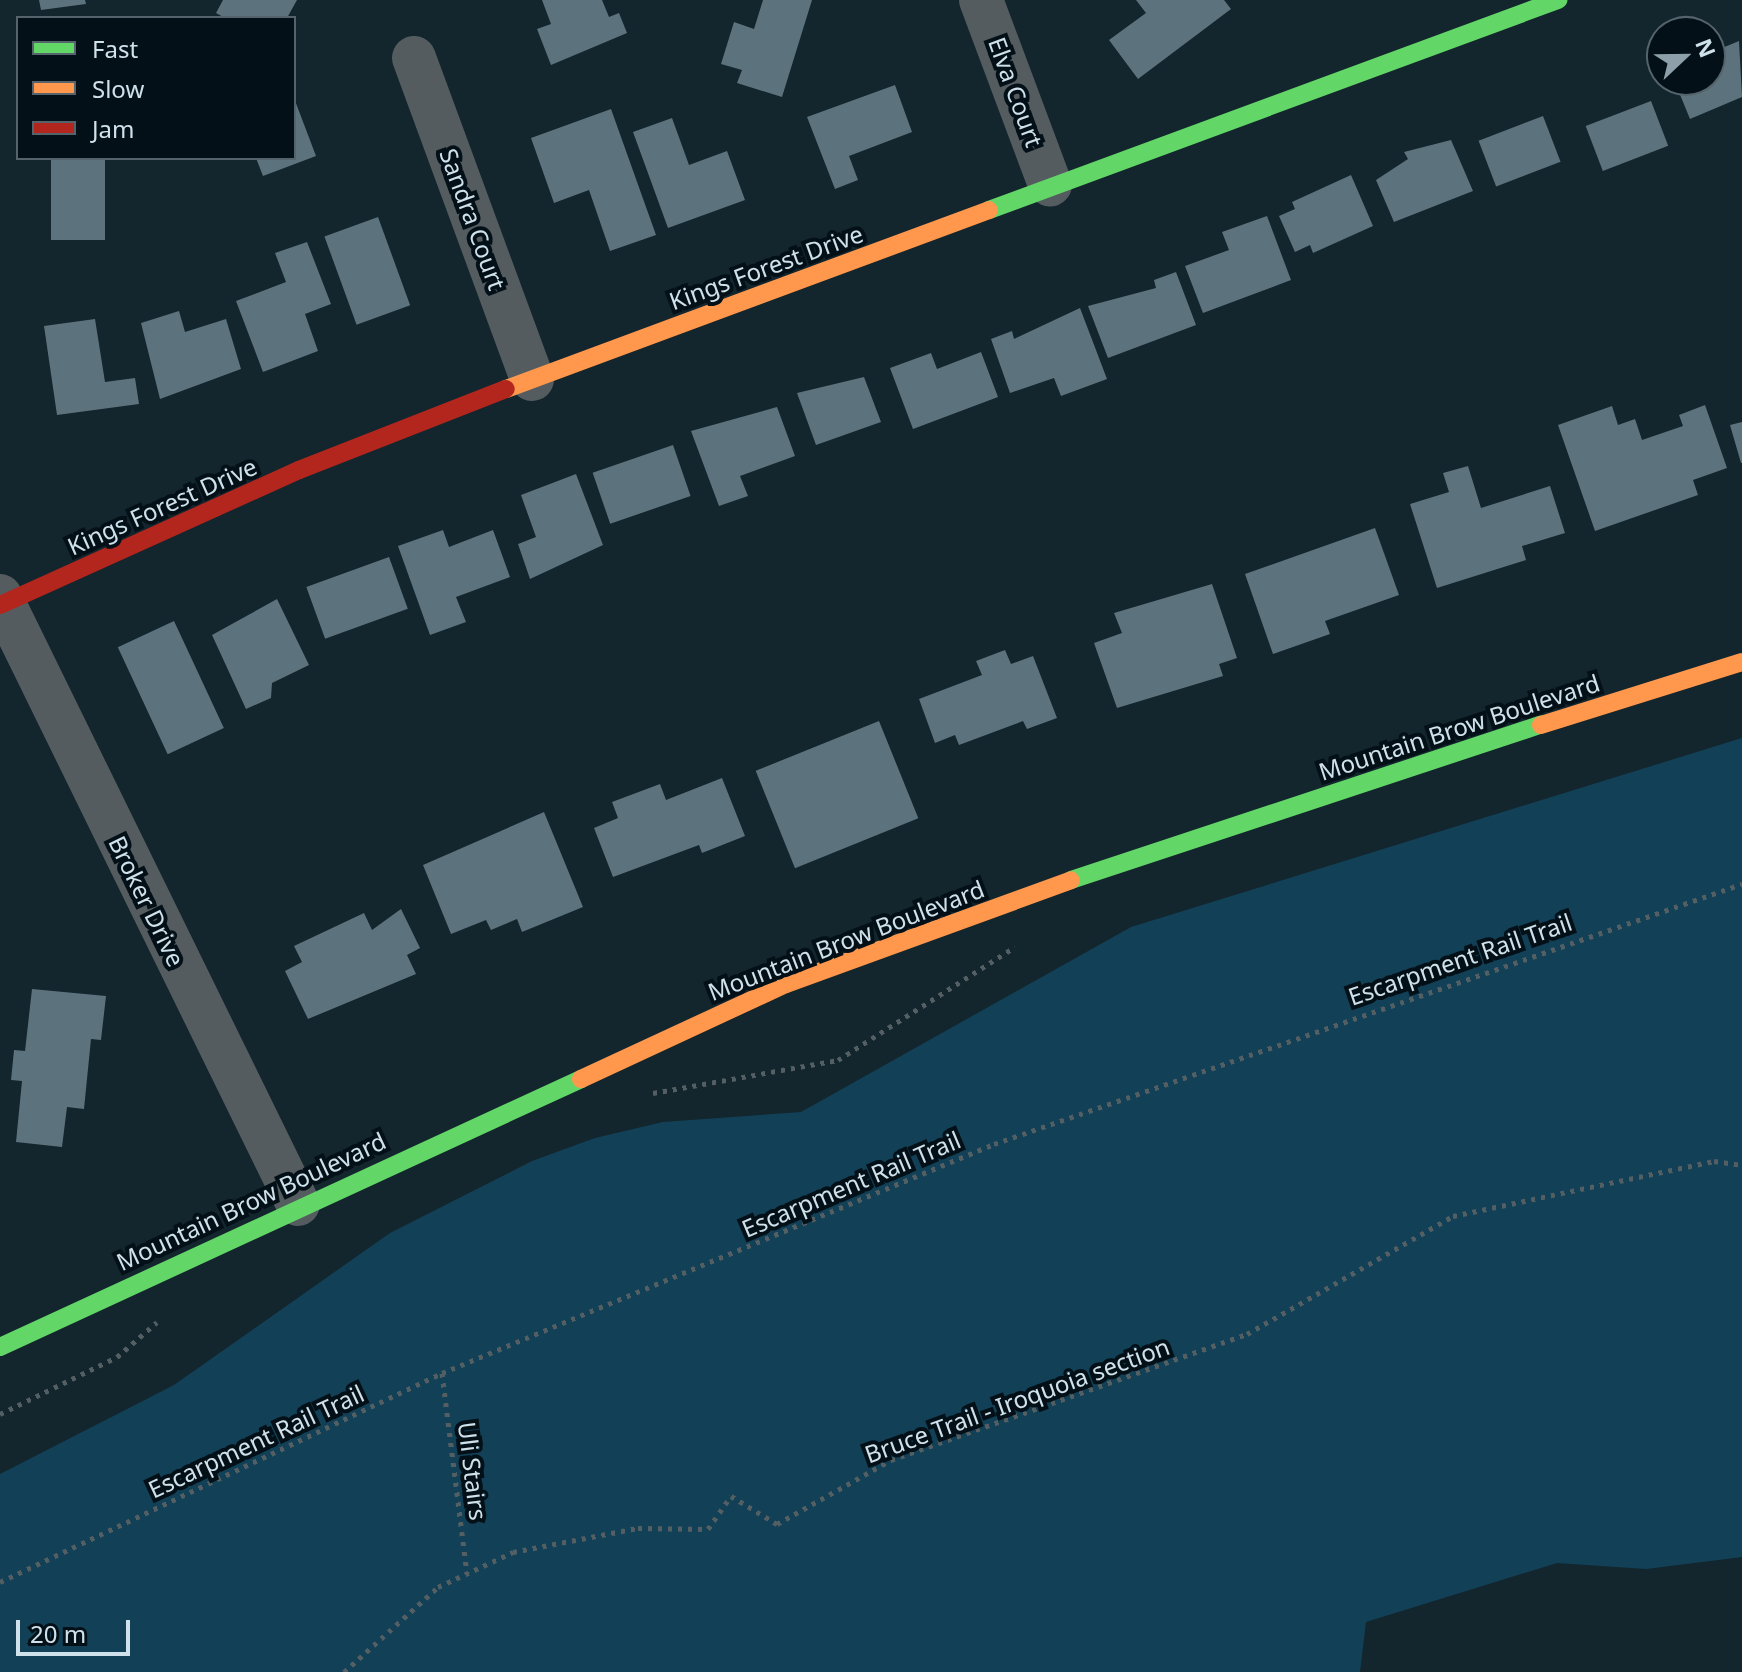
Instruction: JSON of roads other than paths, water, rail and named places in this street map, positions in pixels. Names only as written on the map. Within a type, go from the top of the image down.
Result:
[{"type":"main road","name":"Kings Forest Drive","points":[[1,601],[299,470],[532,379],[1050,185],[1558,0]]},
{"type":"main road","name":"Mountain Brow Boulevard","points":[[0,1347],[298,1204],[786,984],[1197,834],[1742,662]]},
{"type":"street","name":"Elva Court","points":[[981,0],[1050,185]]},
{"type":"street","name":"Sandra Court","points":[[414,58],[532,379]]},
{"type":"street","name":"Broker Drive","points":[[1,601],[298,1204]]}]
